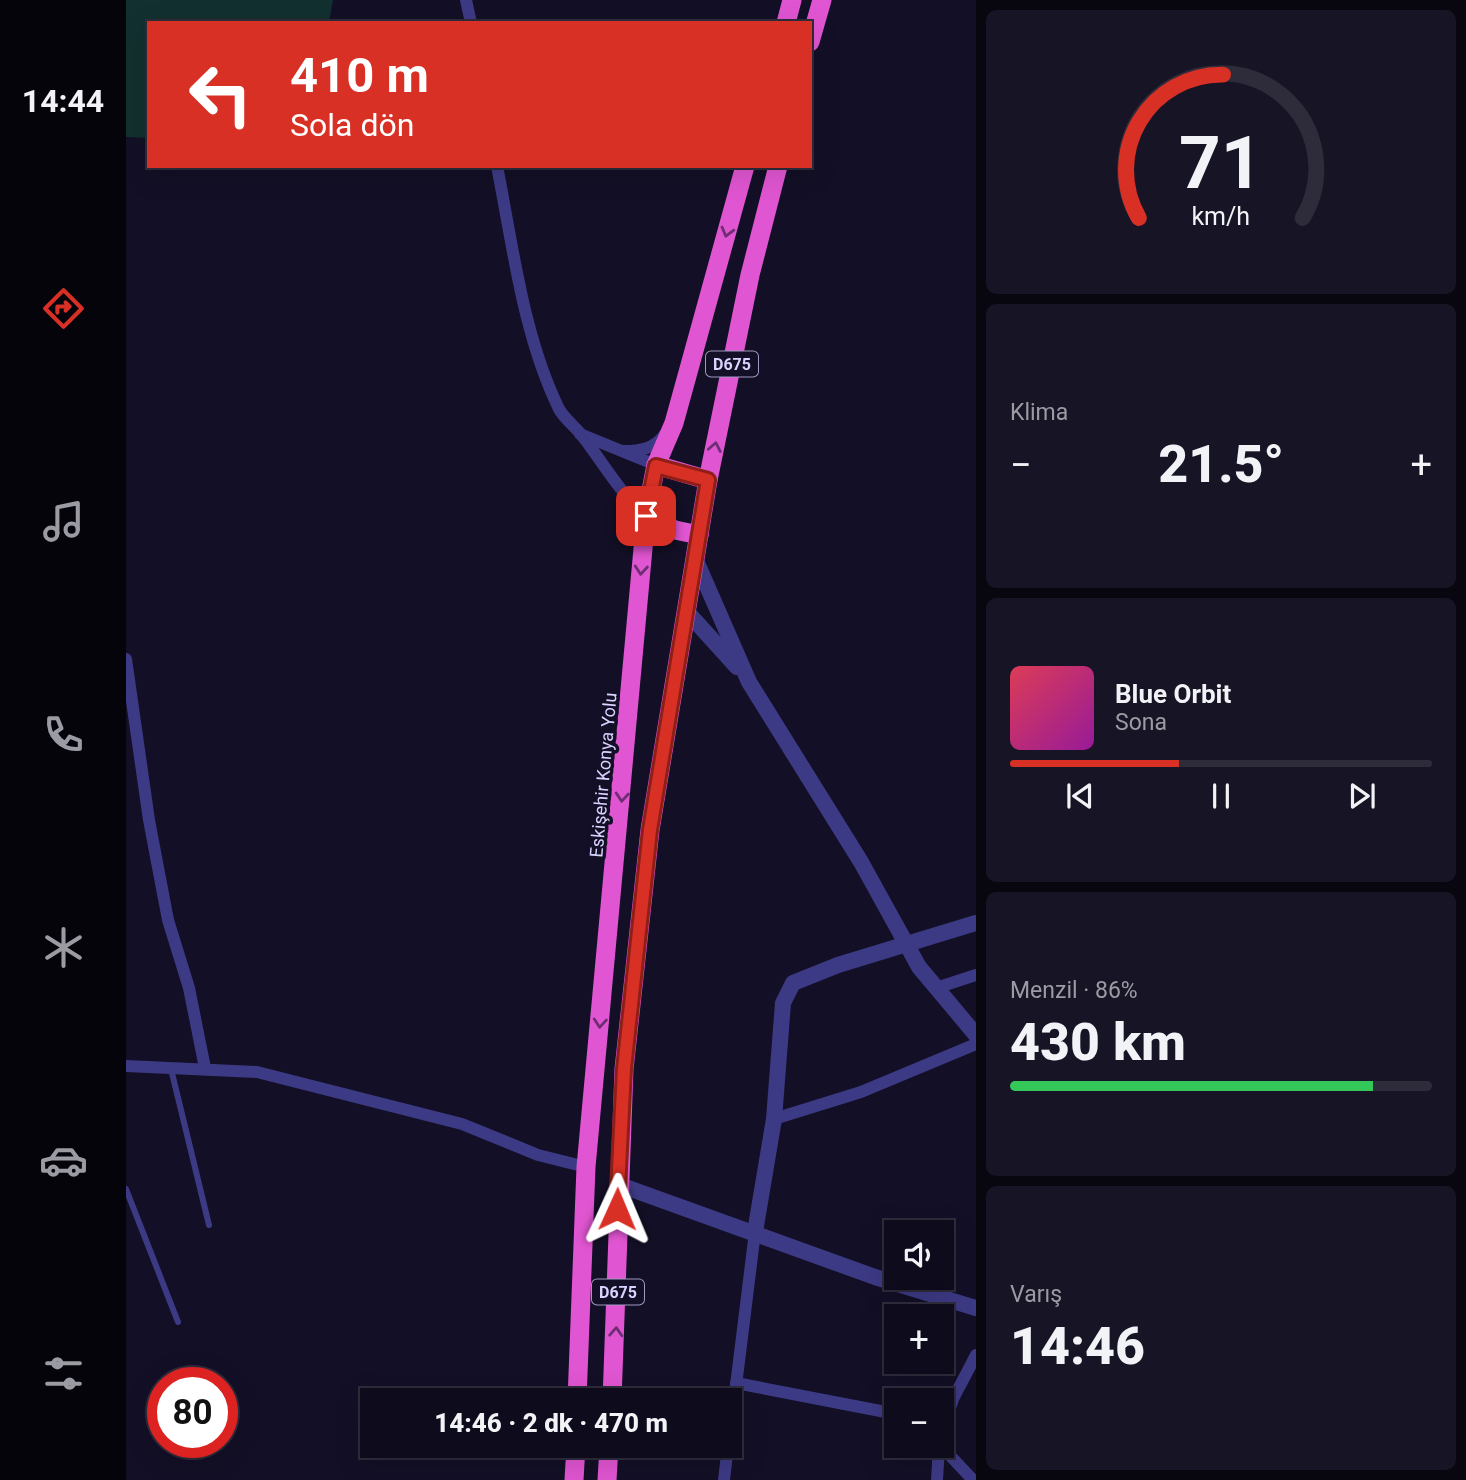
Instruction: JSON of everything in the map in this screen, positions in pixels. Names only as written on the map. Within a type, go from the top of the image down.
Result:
[{"type":"highway","points":[[787,21],[792,0]]},
{"type":"highway","points":[[812,35],[822,0]]},
{"type":"highway","name":"Eskişehir Konya Yolu","points":[[577,1388],[586,1167],[646,516],[656,466],[674,423],[744,168]]},
{"type":"highway","name":"D675","points":[[613,1388],[618,1307],[617,1184],[624,1069],[650,830],[697,563],[708,480],[750,275],[777,168]]},
{"type":"highway","points":[[656,466],[708,480]]},
{"type":"highway","points":[[646,516],[676,530],[699,535]]},
{"type":"highway","points":[[574,1480],[575,1458]]},
{"type":"highway","points":[[607,1480],[608,1458]]},
{"type":"street","points":[[466,0],[471,21]]},
{"type":"street","points":[[498,168],[520,284],[543,372],[561,412],[580,433],[622,495],[646,516]]},
{"type":"street","points":[[619,452],[643,451],[659,443],[674,423]]},
{"type":"street","points":[[580,433],[656,466]]},
{"type":"street","points":[[697,563],[748,680],[861,862],[919,967],[976,1035]]},
{"type":"street","points":[[688,613],[748,680]]},
{"type":"street","points":[[126,659],[154,845],[172,935],[189,988],[205,1068]]},
{"type":"street","points":[[735,1388],[755,1232],[774,1119],[783,1003],[793,983],[838,965],[976,923]]},
{"type":"street","points":[[936,988],[976,975]]},
{"type":"street","points":[[774,1119],[861,1092],[976,1044]]},
{"type":"street","points":[[126,1066],[257,1072],[462,1124],[538,1155],[586,1167]]},
{"type":"street","points":[[617,1184],[875,1277],[976,1308]]},
{"type":"street","points":[[954,1401],[976,1355]]},
{"type":"street","points":[[736,1383],[884,1412]]},
{"type":"street","points":[[724,1480],[727,1458]]},
{"type":"street","points":[[937,1480],[939,1458]]},
{"type":"street","points":[[952,1458],[973,1480]]},
{"type":"lane","points":[[171,1069],[209,1225]]},
{"type":"lane","points":[[126,1189],[178,1322]]},
{"type":"green space","points":[[126,0],[333,0],[329,21],[147,21],[147,138],[126,137]]},
{"type":"route","points":[[617,1209],[624,1069],[650,830],[697,563],[708,480],[656,466],[646,516]]}]
